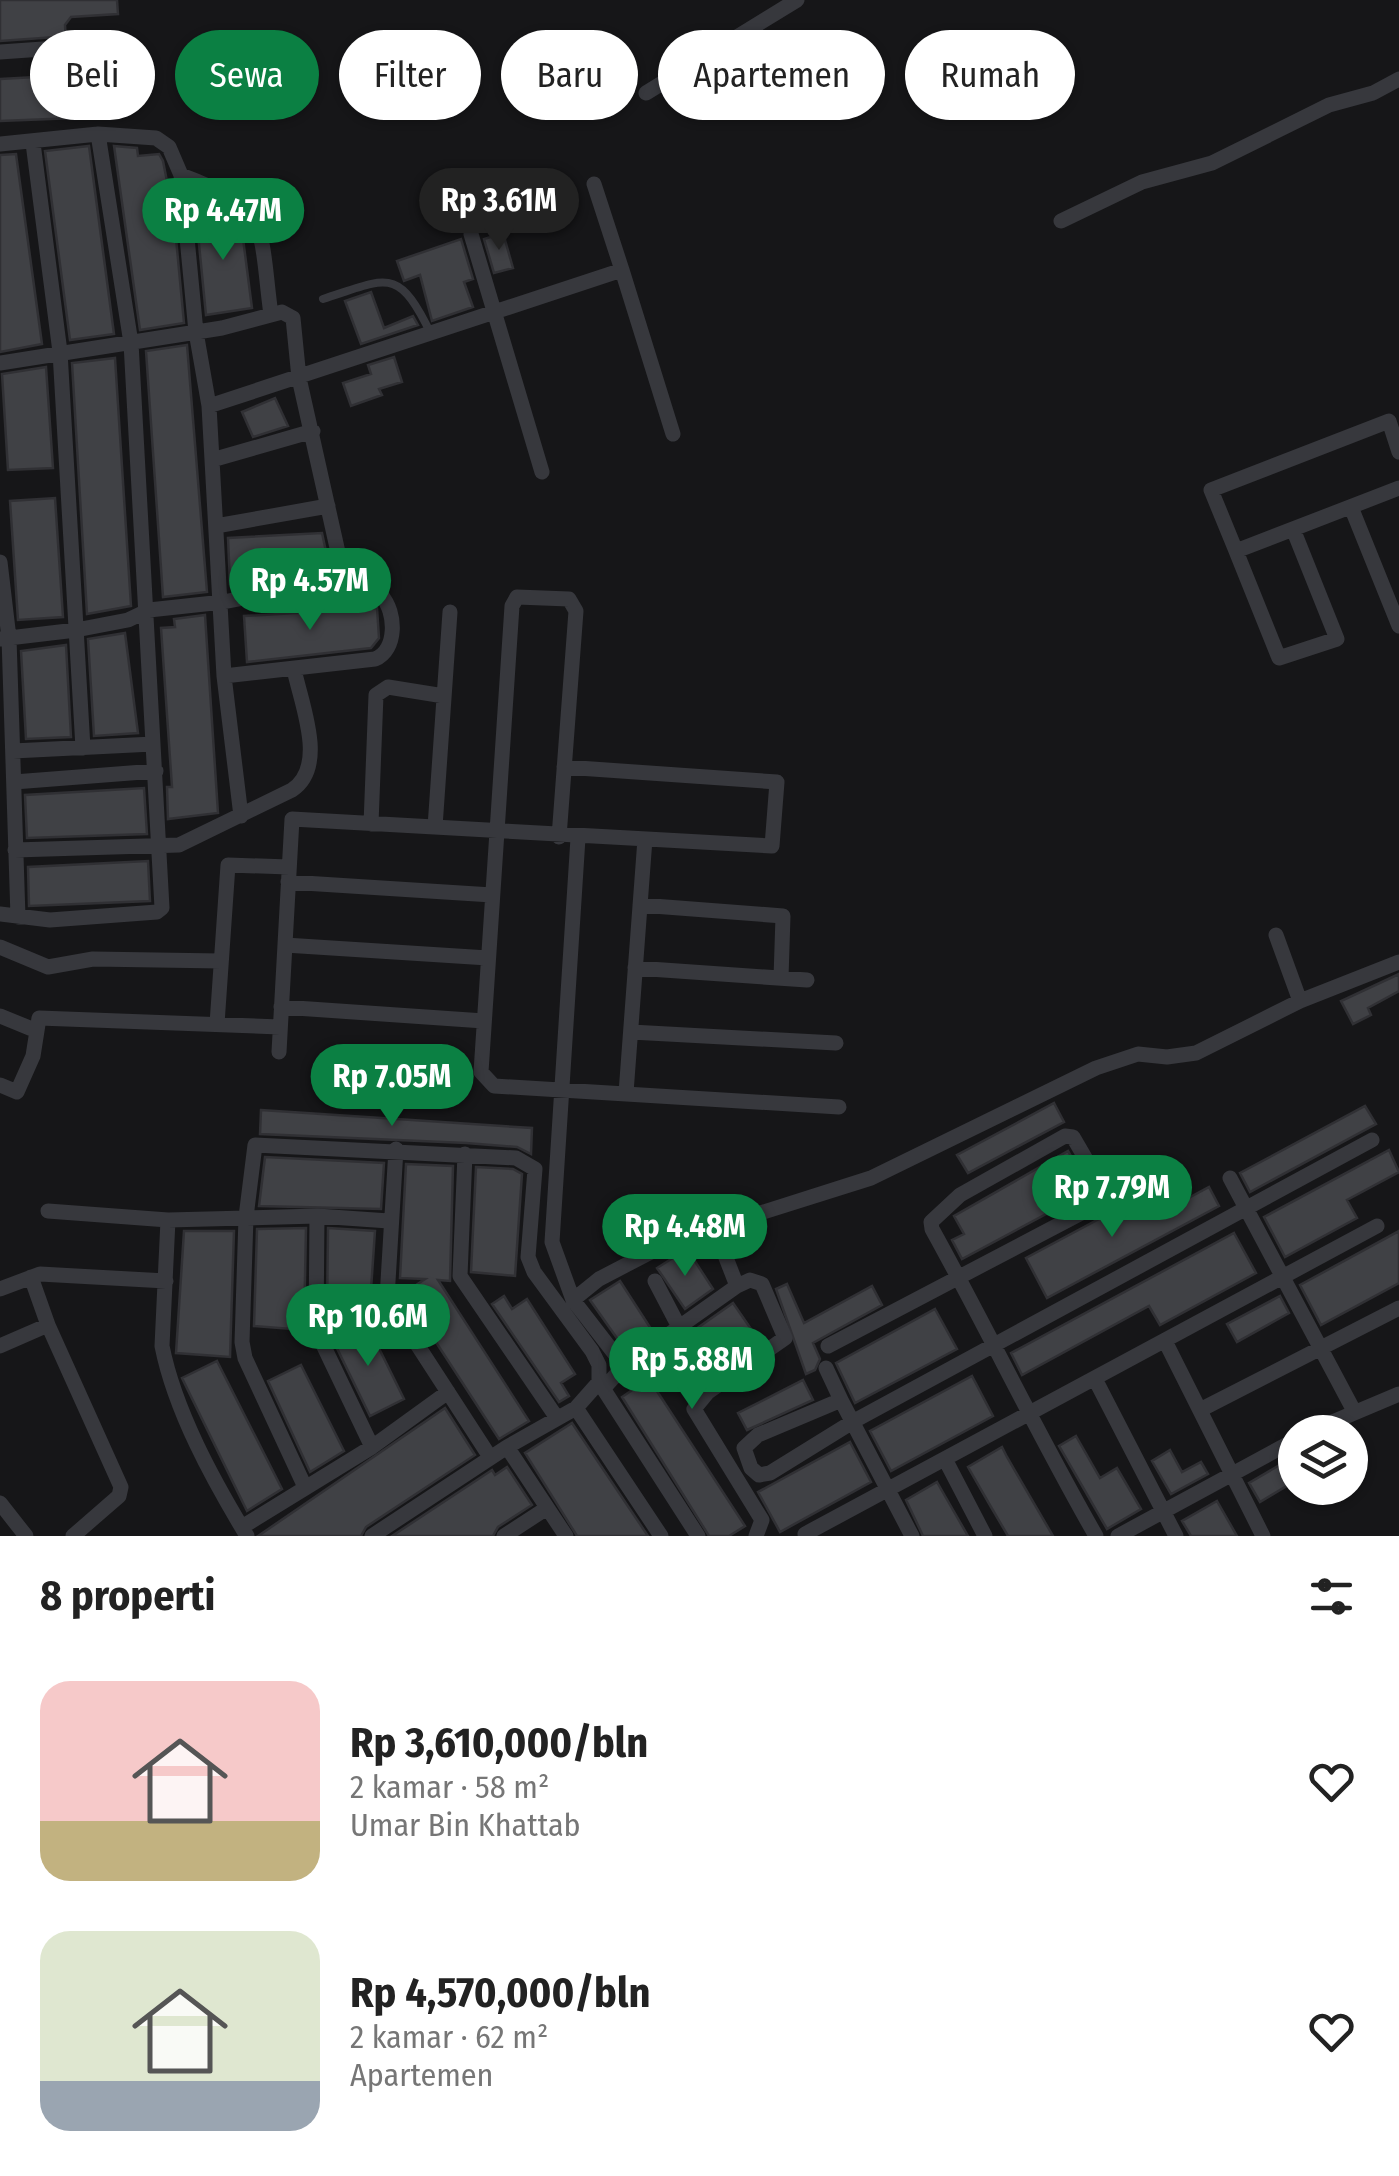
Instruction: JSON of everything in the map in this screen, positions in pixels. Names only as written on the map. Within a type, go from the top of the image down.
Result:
[{"type":"street","points":[[646,92],[796,0]]},
{"type":"street","points":[[0,52],[30,50]]},
{"type":"street","points":[[1062,221],[1142,182],[1212,163],[1329,106],[1373,94],[1399,79]]},
{"type":"street","points":[[0,914],[97,919],[162,908],[149,610],[131,344],[98,134]]},
{"type":"street","points":[[0,144],[98,134],[156,138],[169,147],[181,175],[196,332],[209,406],[223,602],[224,676],[241,816]]},
{"type":"street","points":[[33,143],[60,352],[83,748]]},
{"type":"street","points":[[181,175],[236,198],[254,215],[271,314]]},
{"type":"street","points":[[594,184],[674,434]]},
{"type":"street","points":[[471,234],[542,472]]},
{"type":"street","points":[[209,406],[622,270]]},
{"type":"street","points":[[0,363],[131,344],[282,312],[293,318],[299,378],[344,579]]},
{"type":"street","points":[[1293,529],[1337,639],[1279,658],[1211,490],[1394,419],[1399,452]]},
{"type":"street","points":[[212,460],[313,430]]},
{"type":"street","points":[[1236,551],[1399,488]]},
{"type":"street","points":[[216,526],[328,506]]},
{"type":"street","points":[[1351,506],[1399,626]]},
{"type":"street","points":[[0,562],[13,751],[18,917]]},
{"type":"street","points":[[4,639],[76,630],[128,620],[149,610],[223,602],[344,579],[375,591],[385,601],[391,648],[375,659],[224,676]]},
{"type":"street","points":[[559,838],[576,610],[564,598],[517,596],[512,606],[496,832],[481,1072],[486,1081],[494,1086],[839,1106]]},
{"type":"street","points":[[435,828],[450,612]]},
{"type":"street","points":[[15,850],[179,845],[300,785],[308,771],[310,745],[294,670]]},
{"type":"street","points":[[371,824],[376,696],[388,687],[444,696]]},
{"type":"street","points":[[13,751],[153,744]]},
{"type":"street","points":[[279,1052],[292,819],[559,838],[772,846],[778,782],[564,767]]},
{"type":"street","points":[[14,782],[156,771]]},
{"type":"street","points":[[578,838],[552,1242],[573,1300],[624,1366]]},
{"type":"street","points":[[626,1094],[645,839]]},
{"type":"street","points":[[217,1024],[228,865],[492,896]]},
{"type":"street","points":[[640,905],[783,916],[781,978]]},
{"type":"street","points":[[1276,936],[1300,1001]]},
{"type":"street","points":[[284,945],[488,958]]},
{"type":"street","points":[[0,947],[48,967],[93,959],[222,961]]},
{"type":"street","points":[[573,1300],[599,1279],[672,1240],[899,1167],[1035,1094],[1125,1056],[1196,1053],[1300,1001],[1399,962]]},
{"type":"street","points":[[635,968],[807,980]]},
{"type":"street","points":[[281,1007],[484,1021]]},
{"type":"street","points":[[0,1016],[37,1031]]},
{"type":"street","points":[[0,1085],[16,1092],[33,1056],[39,1018],[280,1026]]},
{"type":"street","points":[[630,1032],[836,1043]]},
{"type":"street","points":[[828,1346],[959,1278],[1104,1201],[1105,1192],[1073,1137],[1065,1136],[960,1195],[932,1217],[932,1228],[959,1278],[994,1346],[1028,1416],[1096,1536]]},
{"type":"street","points":[[841,1400],[748,1441],[744,1448],[751,1468],[759,1474],[770,1473],[854,1420],[1372,1140]]},
{"type":"street","points":[[305,1486],[245,1358],[246,1217],[254,1148],[258,1143],[516,1158],[527,1160],[535,1169],[528,1257],[534,1272],[592,1351],[599,1365],[601,1385],[698,1536]]},
{"type":"street","points":[[396,1149],[386,1298],[490,1458]]},
{"type":"street","points":[[465,1154],[460,1276],[557,1418]]},
{"type":"street","points":[[1230,1178],[1354,1412]]},
{"type":"street","points":[[48,1211],[168,1220],[316,1216],[390,1221]]},
{"type":"street","points":[[316,1216],[316,1330],[372,1447]]},
{"type":"street","points":[[168,1220],[162,1346],[166,1363],[200,1448],[245,1531],[305,1486],[372,1447],[448,1392]]},
{"type":"street","points":[[805,1534],[832,1529],[889,1492],[1377,1226]]},
{"type":"street","points":[[714,1227],[737,1286]]},
{"type":"street","points":[[0,1289],[32,1278],[166,1281]]},
{"type":"street","points":[[32,1278],[48,1325],[121,1487],[119,1496],[73,1536]]},
{"type":"street","points":[[655,1280],[678,1325]]},
{"type":"street","points":[[372,1536],[507,1447],[576,1408],[678,1325],[750,1280],[762,1284],[785,1338],[698,1400],[694,1409],[762,1520],[756,1536]]},
{"type":"street","points":[[1200,1410],[1399,1308]]},
{"type":"street","points":[[0,1346],[48,1325]]},
{"type":"street","points":[[1165,1341],[1263,1536]]},
{"type":"street","points":[[826,1368],[912,1536]]},
{"type":"street","points":[[1095,1379],[1176,1536]]},
{"type":"street","points":[[1347,1415],[1399,1394]]},
{"type":"street","points":[[576,1408],[661,1536]]},
{"type":"street","points":[[507,1447],[566,1536]]},
{"type":"street","points":[[1118,1536],[1278,1450]]},
{"type":"street","points":[[946,1461],[986,1536]]},
{"type":"street","points":[[0,1503],[26,1536]]},
{"type":"street","points":[[504,1536],[547,1508]]},
{"type":"lane","points":[[323,299],[378,281],[399,285],[412,294],[431,334]]},
{"type":"building","points":[[0,0],[117,0],[118,14],[71,17],[65,30],[30,30],[30,39],[0,41]]},
{"type":"building","points":[[30,77],[30,120],[0,121],[0,79]]},
{"type":"building","points":[[89,146],[114,334],[70,340],[45,151]]},
{"type":"building","points":[[114,146],[137,148],[138,156],[159,154],[163,161],[174,217],[184,323],[140,330]]},
{"type":"building","points":[[16,154],[42,344],[0,352],[0,155]]},
{"type":"building","points":[[228,210],[241,223],[252,308],[206,315],[196,214]]},
{"type":"building","points":[[503,233],[513,268],[494,273],[484,239]]},
{"type":"building","points":[[461,239],[473,279],[464,282],[473,307],[432,321],[420,275],[404,281],[397,261]]},
{"type":"building","points":[[371,292],[384,328],[413,316],[418,325],[361,344],[345,301]]},
{"type":"building","points":[[187,345],[207,592],[163,597],[146,351]]},
{"type":"building","points":[[394,357],[402,382],[379,389],[382,395],[351,406],[343,383],[371,374],[368,365]]},
{"type":"building","points":[[115,358],[131,606],[87,614],[72,363]]},
{"type":"building","points":[[46,367],[53,468],[8,470],[2,374]]},
{"type":"building","points":[[275,398],[288,426],[253,437],[242,412]]},
{"type":"building","points":[[55,498],[63,617],[18,620],[10,501]]},
{"type":"building","points":[[322,533],[330,570],[230,584],[228,538]]},
{"type":"building","points":[[377,608],[379,638],[371,648],[247,662],[244,616]]},
{"type":"building","points":[[205,615],[218,813],[168,819],[167,787],[172,787],[161,628],[175,627],[174,619]]},
{"type":"building","points":[[125,633],[138,733],[94,736],[88,639]]},
{"type":"building","points":[[66,645],[71,737],[26,739],[21,651]]},
{"type":"building","points":[[144,788],[147,834],[27,838],[25,795]]},
{"type":"building","points":[[148,861],[150,901],[29,906],[28,867]]},
{"type":"building","points":[[1399,974],[1399,991],[1368,1008],[1371,1015],[1353,1024],[1341,1001]]},
{"type":"building","points":[[1054,1103],[1064,1122],[968,1173],[957,1155]]},
{"type":"building","points":[[1365,1106],[1376,1124],[1250,1192],[1240,1173]]},
{"type":"building","points":[[261,1110],[532,1128],[531,1154],[517,1147],[466,1143],[260,1134]]},
{"type":"building","points":[[1389,1150],[1399,1172],[1347,1200],[1357,1218],[1285,1257],[1264,1217]]},
{"type":"building","points":[[1068,1151],[1091,1190],[962,1259],[952,1240],[964,1234],[954,1216]]},
{"type":"building","points":[[265,1157],[384,1163],[381,1209],[259,1206]]},
{"type":"building","points":[[406,1164],[453,1166],[450,1281],[438,1280],[529,1421],[499,1439],[404,1293],[425,1279],[400,1278]]},
{"type":"building","points":[[476,1167],[513,1169],[522,1174],[515,1276],[471,1272]]},
{"type":"building","points":[[1209,1187],[1219,1206],[1047,1298],[1026,1258],[1144,1195],[1155,1216]]},
{"type":"building","points":[[306,1228],[304,1330],[254,1326],[257,1229]]},
{"type":"building","points":[[328,1228],[375,1231],[369,1319],[327,1316]]},
{"type":"building","points":[[184,1231],[234,1231],[230,1357],[176,1353]]},
{"type":"building","points":[[1399,1231],[1399,1283],[1321,1325],[1300,1285]]},
{"type":"building","points":[[1234,1233],[1256,1273],[1160,1325],[1149,1306],[1022,1375],[1011,1353]]},
{"type":"building","points":[[687,1249],[713,1289],[685,1309],[657,1268]]},
{"type":"building","points":[[620,1281],[653,1332],[626,1351],[590,1300]]},
{"type":"building","points":[[787,1284],[804,1323],[872,1286],[882,1305],[813,1343],[820,1359],[815,1370],[806,1374],[776,1289]]},
{"type":"building","points":[[504,1296],[512,1309],[527,1299],[575,1374],[561,1383],[569,1396],[559,1402],[492,1304]]},
{"type":"building","points":[[1280,1296],[1289,1313],[1237,1342],[1227,1324]]},
{"type":"building","points":[[733,1303],[760,1342],[692,1393],[676,1370],[653,1385],[745,1526],[729,1536],[709,1536],[622,1397],[638,1386],[632,1374]]},
{"type":"building","points":[[935,1309],[957,1349],[855,1403],[836,1363]]},
{"type":"building","points":[[366,1322],[404,1399],[370,1416],[332,1338]]},
{"type":"building","points":[[217,1361],[282,1489],[247,1511],[182,1378]]},
{"type":"building","points":[[301,1365],[344,1451],[310,1472],[268,1381]]},
{"type":"building","points":[[972,1376],[993,1416],[891,1471],[870,1431]]},
{"type":"building","points":[[803,1380],[813,1400],[747,1430],[738,1413]]},
{"type":"building","points":[[445,1408],[475,1455],[366,1527],[361,1536],[258,1536]]},
{"type":"building","points":[[572,1423],[648,1536],[577,1536],[525,1453]]},
{"type":"building","points":[[1076,1436],[1100,1478],[1117,1468],[1141,1509],[1107,1529],[1059,1446]]},
{"type":"building","points":[[850,1442],[871,1482],[780,1532],[758,1492]]},
{"type":"building","points":[[1002,1447],[1053,1536],[1008,1536],[968,1467]]},
{"type":"building","points":[[1170,1450],[1182,1472],[1201,1462],[1208,1474],[1171,1494],[1152,1461]]},
{"type":"building","points":[[1278,1466],[1278,1491],[1260,1502],[1249,1483]]},
{"type":"building","points":[[507,1467],[532,1505],[498,1527],[493,1536],[392,1536],[492,1470],[495,1475]]},
{"type":"building","points":[[937,1482],[968,1536],[923,1536],[906,1500]]},
{"type":"building","points":[[1217,1501],[1237,1536],[1191,1536],[1182,1521]]}]
